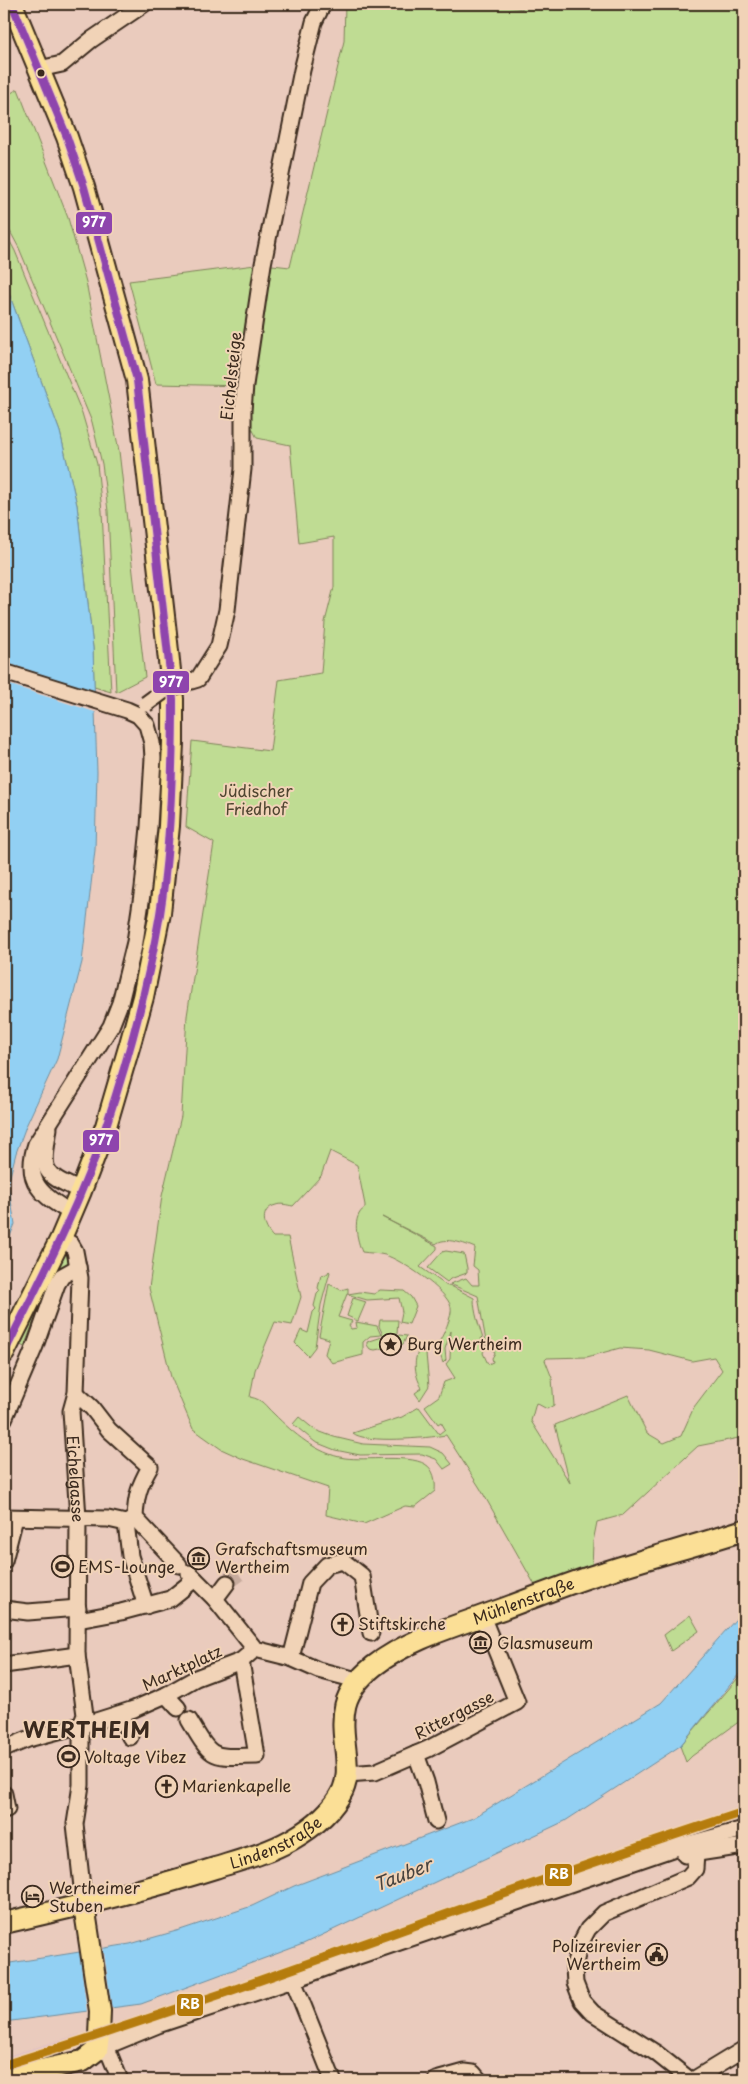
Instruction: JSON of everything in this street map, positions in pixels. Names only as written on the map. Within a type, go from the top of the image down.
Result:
[{"type":"main road","points":[[4,1353],[82,1192],[106,1126],[145,989],[160,913],[172,788],[173,718],[169,664],[149,494],[143,415],[137,380],[84,187],[67,137],[12,4]]},
{"type":"main road","name":"Mühlenstraße","points":[[357,1680],[376,1664],[406,1646],[434,1633],[603,1572],[706,1543],[744,1530]]},
{"type":"main road","name":"Lindenstraße","points":[[4,1923],[84,1905],[187,1877],[266,1851],[292,1840],[314,1826],[333,1806],[342,1790],[347,1774],[343,1713],[346,1697],[357,1680]]},
{"type":"main road","points":[[4,2078],[83,2062],[97,2050],[100,2011],[84,1905]]},
{"type":"street","points":[[39,69],[62,64],[91,40],[144,4]]},
{"type":"street","name":"Eichelsteige","points":[[137,710],[165,690],[198,679],[219,646],[227,610],[243,469],[245,386],[262,274],[302,70],[314,22],[323,4]]},
{"type":"street","points":[[4,672],[137,710],[150,733],[154,758],[144,880],[135,942],[120,1003],[111,1026],[34,1149],[31,1165],[32,1176],[37,1188],[45,1196],[72,1213]]},
{"type":"street","points":[[50,1124],[45,1160],[46,1168],[55,1179],[82,1192]]},
{"type":"street","name":"Eichelgasse","points":[[61,1238],[71,1244],[75,1251],[80,1278],[76,1393],[71,1411],[78,1518],[77,1655],[84,1715],[81,1725],[81,1785],[75,1824],[84,1905]]},
{"type":"street","points":[[4,1419],[35,1346],[57,1284],[62,1276],[78,1266]]},
{"type":"street","points":[[76,1393],[92,1408],[109,1430],[150,1467],[139,1484],[130,1520],[130,1556],[146,1606]]},
{"type":"street","points":[[4,1561],[9,1518],[130,1520],[215,1599],[255,1648],[291,1658],[308,1667],[357,1680]]},
{"type":"street","points":[[291,1658],[310,1583],[327,1565],[343,1561],[362,1576],[371,1633]]},
{"type":"street","points":[[4,1608],[28,1612],[78,1614],[146,1606],[170,1599],[195,1579]]},
{"type":"street","points":[[215,1599],[227,1582]]},
{"type":"street","name":"Rittergasse","points":[[347,1774],[374,1772],[416,1754],[517,1702],[482,1616]]},
{"type":"street","name":"Marktplatz","points":[[4,1749],[28,1739],[120,1714],[166,1695],[196,1678],[241,1661],[255,1648]]},
{"type":"street","points":[[4,1665],[77,1655]]},
{"type":"street","points":[[188,1720],[204,1746],[213,1755],[221,1757],[257,1756],[241,1661]]},
{"type":"street","points":[[166,1695],[178,1708]]},
{"type":"street","points":[[120,1714],[130,1737]]},
{"type":"street","points":[[416,1754],[426,1782],[436,1821]]},
{"type":"street","points":[[4,1794],[7,1809],[4,1810]]},
{"type":"street","points":[[97,2050],[158,2025],[350,1959],[678,1847],[744,1829]]},
{"type":"street","points":[[598,1875],[608,1878],[696,1852],[744,1846]]},
{"type":"street","points":[[696,1852],[695,1869],[688,1876],[604,1913],[588,1929],[579,1946],[574,1968],[575,1983],[582,2000],[592,2012],[656,2052],[692,2080],[744,2049]]},
{"type":"street","points":[[293,1980],[333,2080]]},
{"type":"street","points":[[97,2050],[110,2053],[120,2080]]},
{"type":"street","points":[[436,2080],[465,2072],[473,2073],[480,2080]]},
{"type":"shaded area","points":[[744,1809],[744,1820],[611,1860],[611,1852],[693,1823]]},
{"type":"shaded area","points":[[593,1859],[590,1868],[577,1874],[119,2034],[116,2026]]},
{"type":"shaded area","points":[[80,2034],[82,2046],[4,2070],[4,2057]]},
{"type":"green space","name":"Jüdischer Friedhof","points":[[345,4],[495,4],[522,9],[523,4],[744,4],[744,1437],[698,1446],[623,1515],[597,1522],[593,1542],[592,1568],[536,1587],[480,1488],[446,1435],[412,1439],[383,1439],[360,1436],[353,1433],[402,1417],[419,1407],[439,1434],[445,1429],[441,1422],[438,1424],[425,1406],[439,1396],[444,1382],[455,1378],[446,1364],[450,1359],[451,1331],[445,1349],[446,1360],[443,1363],[437,1346],[450,1316],[451,1307],[448,1300],[433,1284],[402,1263],[385,1255],[362,1252],[356,1228],[358,1217],[365,1208],[365,1205],[357,1165],[330,1151],[321,1176],[293,1206],[278,1204],[267,1210],[265,1214],[265,1224],[273,1237],[288,1237],[301,1297],[292,1325],[275,1322],[255,1370],[250,1397],[261,1401],[306,1442],[335,1456],[354,1459],[408,1459],[428,1466],[434,1476],[435,1491],[415,1507],[405,1506],[364,1524],[326,1515],[328,1488],[243,1459],[221,1449],[193,1429],[171,1377],[149,1288],[162,1196],[181,1116],[187,1016],[214,843],[186,827],[192,741],[270,751],[279,680],[321,673],[325,622],[334,587],[334,537],[299,543],[290,445],[257,438],[243,411],[245,386],[156,384],[129,281],[263,264],[290,267],[344,41]],"holes":[[[382,1217],[436,1244],[449,1241],[475,1248],[473,1266],[478,1270],[479,1285],[472,1285],[466,1278],[450,1284],[478,1296],[487,1347],[493,1349],[495,1353],[492,1358],[493,1362],[488,1364],[483,1353],[485,1348],[481,1338],[483,1339],[474,1298],[449,1285],[447,1286],[420,1267],[437,1249],[437,1246]],[[620,1348],[649,1350],[692,1361],[714,1357],[722,1370],[694,1407],[681,1436],[664,1443],[647,1433],[628,1395],[555,1425],[570,1483],[531,1421],[536,1403],[547,1409],[554,1405],[552,1378],[545,1360],[547,1358],[587,1357]]]},
{"type":"green space","points":[[18,89],[68,218],[86,282],[119,451],[145,677],[116,692],[108,511],[102,464],[92,422],[19,248],[4,220],[4,97]]},
{"type":"green space","points":[[4,230],[15,251],[82,413],[97,464],[102,511],[111,692],[94,687],[93,648],[77,505],[60,432],[4,280]]},
{"type":"green space","points":[[67,1249],[70,1261],[59,1273],[42,1311],[38,1310],[24,1347],[19,1344]]},
{"type":"green space","points":[[442,1252],[464,1254],[467,1268],[467,1273],[450,1279],[447,1282],[428,1268]]},
{"type":"green space","points":[[329,1271],[321,1305],[315,1347],[308,1356],[295,1343],[301,1330],[308,1333],[313,1312],[316,1309],[314,1306],[317,1294],[320,1291],[318,1288],[321,1275],[327,1274]]},
{"type":"green space","points":[[329,1284],[341,1290],[348,1288],[348,1294],[360,1292],[374,1294],[380,1290],[404,1291],[411,1297],[416,1306],[409,1324],[400,1322],[402,1312],[399,1298],[367,1300],[347,1294],[338,1317],[352,1321],[349,1326],[351,1329],[357,1328],[356,1322],[377,1326],[381,1335],[370,1336],[363,1342],[363,1355],[332,1363],[325,1354],[329,1339],[319,1336]]},
{"type":"green space","points":[[353,1298],[366,1302],[358,1321],[347,1316]]},
{"type":"green space","points":[[380,1320],[398,1320],[397,1334],[392,1338],[383,1335],[379,1326]]},
{"type":"green space","points":[[399,1335],[407,1336],[403,1344],[375,1350],[370,1349],[367,1345],[367,1342],[382,1337],[395,1340]]},
{"type":"green space","points":[[425,1343],[429,1386],[420,1400],[415,1393],[422,1388],[417,1377],[415,1365],[418,1353]]},
{"type":"green space","points":[[299,1417],[315,1430],[363,1444],[430,1447],[443,1453],[452,1464],[444,1469],[436,1459],[422,1454],[360,1455],[335,1450],[315,1442],[293,1424]]},
{"type":"green space","points":[[690,1615],[699,1631],[671,1651],[664,1635]]},
{"type":"green space","points":[[744,1671],[744,1718],[686,1762],[680,1746]]},
{"type":"water","points":[[4,280],[60,432],[77,505],[93,648],[97,772],[95,850],[82,962],[57,1059],[26,1126],[16,1153],[8,1184],[15,1224],[4,1251]]},
{"type":"water","name":"Tauber","points":[[744,1610],[744,1668],[680,1746],[565,1821],[303,1944],[141,2004],[4,2022],[4,1964],[130,1944],[180,1930],[252,1906],[294,1886],[473,1818],[661,1703]]},
{"type":"pier","points":[[4,662],[97,692],[98,713],[4,683]]},
{"type":"pier","points":[[103,1945],[112,2010],[87,2013],[79,1949]]},
{"type":"tunnel","points":[[227,1583],[242,1572]]},
{"type":"transit line","name":"977","points":[[4,1353],[59,1241],[96,1155],[130,1047],[150,967],[164,887],[171,806],[173,726],[173,699],[137,380],[84,187],[67,137],[12,4]]},
{"type":"transit line","name":"RB","points":[[4,2065],[190,2005],[744,1812]]},
{"type":"place","name":"Burg Wertheim","points":[[391,1344]]},
{"type":"place","name":"Grafschaftsmuseum Wertheim","points":[[199,1558]]},
{"type":"place","name":"EMS-Lounge","points":[[62,1567]]},
{"type":"place","name":"Stiftskirche","points":[[342,1624]]},
{"type":"place","name":"Glasmuseum","points":[[481,1643]]},
{"type":"place","name":"Voltage Vibez","points":[[68,1757]]},
{"type":"place","name":"Marienkapelle","points":[[166,1786]]},
{"type":"place","name":"Wertheimer Stuben","points":[[33,1897]]},
{"type":"place","name":"Polizeirevier Wertheim","points":[[657,1955]]},
{"type":"district","name":"WERTHEIM","points":[[87,1731]]}]
